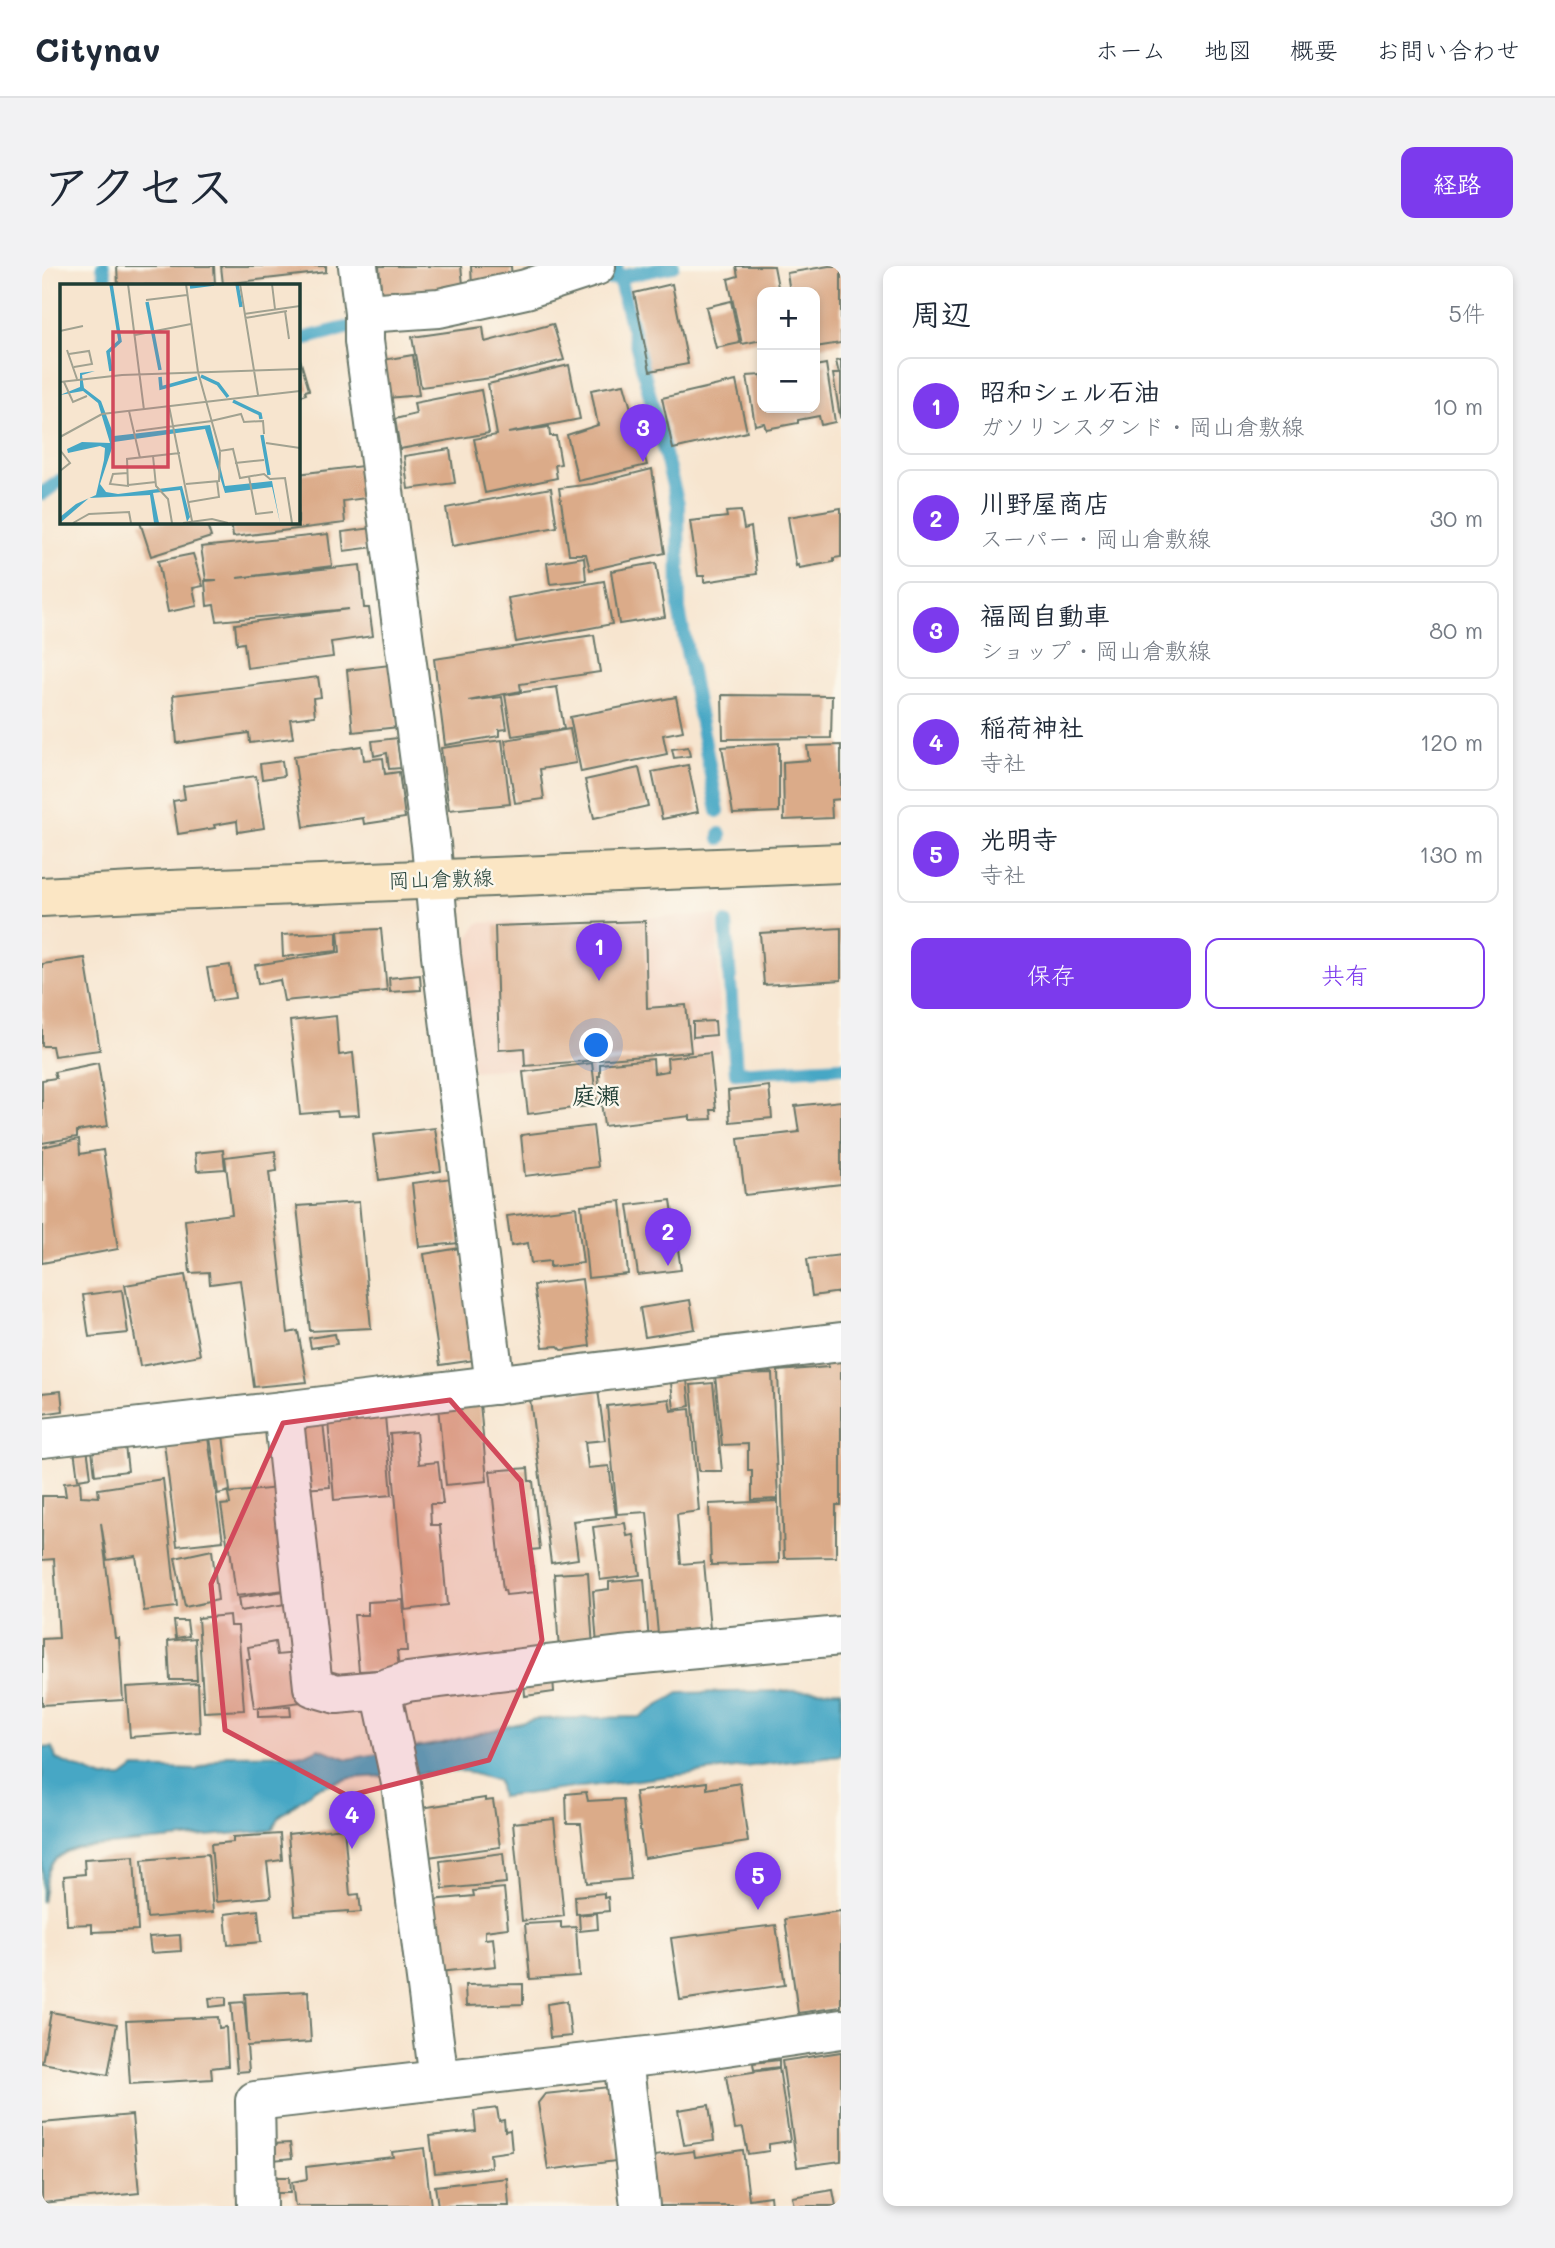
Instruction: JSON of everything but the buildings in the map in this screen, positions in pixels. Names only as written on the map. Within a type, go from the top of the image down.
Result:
[{"type":"main road","name":"岡山倉敷線","points":[[42,898],[434,878],[841,863]]},
{"type":"street","points":[[358,266],[495,1385]]},
{"type":"street","points":[[364,323],[526,289],[596,266]]},
{"type":"street","points":[[42,1438],[841,1342]]},
{"type":"street","points":[[283,1411],[313,1687],[337,1694],[381,1690],[407,1682],[594,1659],[841,1636]]},
{"type":"street","points":[[381,1690],[401,1783],[439,2080]]},
{"type":"street","points":[[257,2206],[255,2101],[622,2059],[841,2029]]},
{"type":"street","points":[[622,2059],[640,2206]]},
{"type":"highlighted area","points":[[450,1400],[521,1481],[542,1640],[489,1760],[348,1796],[225,1730],[211,1584],[283,1423]]},
{"type":"shaded area","points":[[717,915],[720,1053],[473,1071],[458,954],[478,923]]},
{"type":"water","points":[[841,1690],[841,1755],[501,1797],[498,1781],[464,1771],[351,1778],[316,1788],[280,1816],[272,1830],[76,1848],[58,1857],[49,1868],[42,1902],[42,1748],[53,1747],[56,1759],[103,1778],[123,1777],[135,1768],[196,1770],[226,1755],[306,1754],[319,1748],[348,1759],[442,1743],[535,1719],[640,1717],[679,1693]]},
{"type":"waterway","points":[[103,266],[107,284]]},
{"type":"waterway","points":[[616,266],[678,504],[679,610],[718,811]]},
{"type":"waterway","points":[[609,279],[673,266]]},
{"type":"waterway","points":[[299,340],[361,327]]},
{"type":"waterway","points":[[42,494],[60,481]]},
{"type":"waterway","points":[[726,923],[736,1073],[841,1067]]},
{"type":"place","name":"福岡自動車","points":[[643,462]]},
{"type":"place","name":"昭和シェル石油","points":[[599,981]]},
{"type":"place","name":"川野屋商店","points":[[668,1266]]},
{"type":"place","name":"稲荷神社","points":[[352,1849]]},
{"type":"place","name":"光明寺","points":[[758,1910]]},
{"type":"district","name":"庭瀬","points":[[596,1094]]}]
